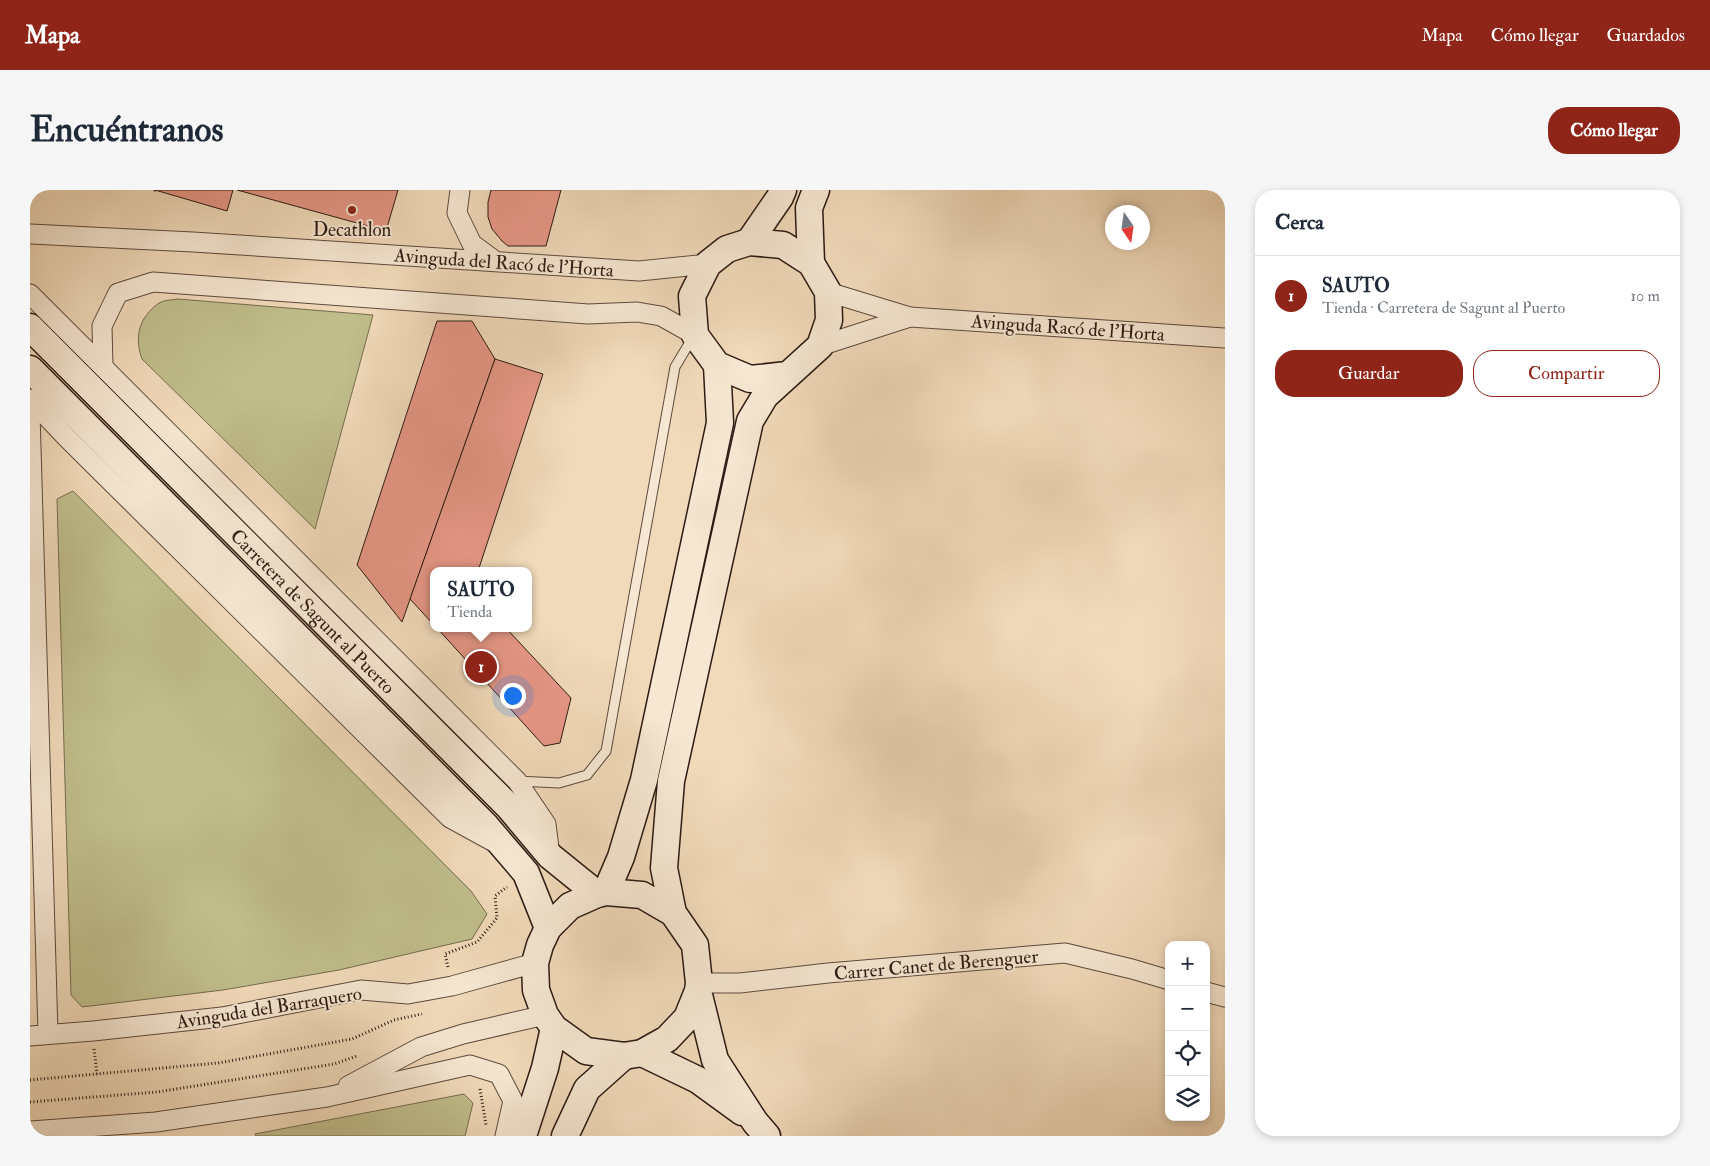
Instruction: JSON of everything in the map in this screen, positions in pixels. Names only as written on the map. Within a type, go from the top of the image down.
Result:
[{"type":"street","points":[[460,190],[457,213],[472,244],[496,261]]},
{"type":"street","points":[[749,242],[780,198],[783,190]]},
{"type":"street","points":[[811,263],[809,208],[816,190]]},
{"type":"street","name":"Avinguda del Racó de l'Horta","points":[[30,234],[193,242],[639,270],[708,264]]},
{"type":"street","points":[[695,335],[692,296],[708,264],[727,249],[749,242],[783,245],[811,263],[828,292],[830,320],[820,346],[765,396],[750,421],[671,781],[664,868],[674,913],[695,945],[699,987],[716,1060],[761,1129]]},
{"type":"street","points":[[103,366],[102,326],[118,293],[153,282],[588,314],[637,312],[661,316],[695,335],[717,365],[750,380],[787,375]]},
{"type":"street","name":"Avinguda Racó de l'Horta","points":[[828,292],[910,317],[1225,338]]},
{"type":"street","points":[[30,294],[518,781],[546,824],[550,856]]},
{"type":"street","name":"Avinguda Racó de l'Horta","points":[[820,346],[910,317]]},
{"type":"street","name":"Carretera de Sagunt al Puerto","points":[[30,328],[508,806],[550,856],[601,893]]},
{"type":"street","points":[[601,893],[621,857],[644,780],[720,423],[717,365]]},
{"type":"street","name":"Carretera de Sagunt al Puerto","points":[[30,369],[478,818],[526,873],[548,928]]},
{"type":"street","points":[[30,399],[450,818],[505,848]]},
{"type":"street","points":[[30,413],[39,1035]]},
{"type":"street","points":[[674,913],[642,895],[601,893],[570,906],[548,928],[540,945],[535,963],[536,990],[550,1022],[586,1051],[633,1054],[698,1080],[761,1129]]},
{"type":"street","name":"Carrer Canet de Berenguer","points":[[699,987],[828,973],[1065,953],[1165,979]]},
{"type":"street","name":"Avinguda del Barraquero","points":[[39,1035],[222,1017],[362,990],[408,994],[452,986],[535,963]]},
{"type":"street","points":[[565,1136],[587,1090],[633,1054],[668,1039],[687,1018],[699,987]]},
{"type":"street","points":[[1210,993],[1225,997]]},
{"type":"street","points":[[327,1097],[421,1047],[464,1034],[550,1022]]},
{"type":"street","points":[[523,1136],[545,1068],[550,1022]]},
{"type":"street","points":[[30,1131],[156,1122],[327,1097],[470,1065],[499,1074],[512,1101],[505,1136]]},
{"type":"lane","points":[[518,781],[559,783],[587,775],[606,751],[675,367],[695,335]]},
{"type":"path","points":[[452,986],[445,954],[477,942],[497,918],[495,896],[526,873]]},
{"type":"path","points":[[30,1080],[218,1063],[352,1039],[394,1020],[430,1013]]},
{"type":"path","points":[[30,1102],[157,1092],[334,1064],[365,1052]]},
{"type":"path","points":[[470,1065],[476,1076],[483,1100],[486,1128]]},
{"type":"shaded area","points":[[178,299],[373,315],[315,529],[142,359],[138,343],[143,321],[159,303]]},
{"type":"shaded area","points":[[73,491],[471,891],[487,914],[472,939],[339,970],[223,990],[82,1007],[71,995],[57,499]]},
{"type":"shaded area","points":[[464,1094],[473,1103],[465,1136],[256,1136],[255,1134]]},
{"type":"building","points":[[155,190],[233,190],[227,211]]},
{"type":"building","name":"Decathlon","points":[[237,190],[398,190],[386,231]]},
{"type":"building","points":[[491,190],[561,190],[546,246],[508,246],[502,241],[492,229],[488,217],[488,202]]},
{"type":"building","points":[[437,321],[472,321],[495,359],[402,622],[357,565]]},
{"type":"building","points":[[495,359],[543,374],[479,567],[430,567],[430,621],[410,599]]},
{"type":"building","points":[[441,632],[510,632],[571,698],[560,743],[544,746]]},
{"type":"place","name":"Decathlon","points":[[352,210]]},
{"type":"place","name":"SAUTO","points":[[481,667]]}]
